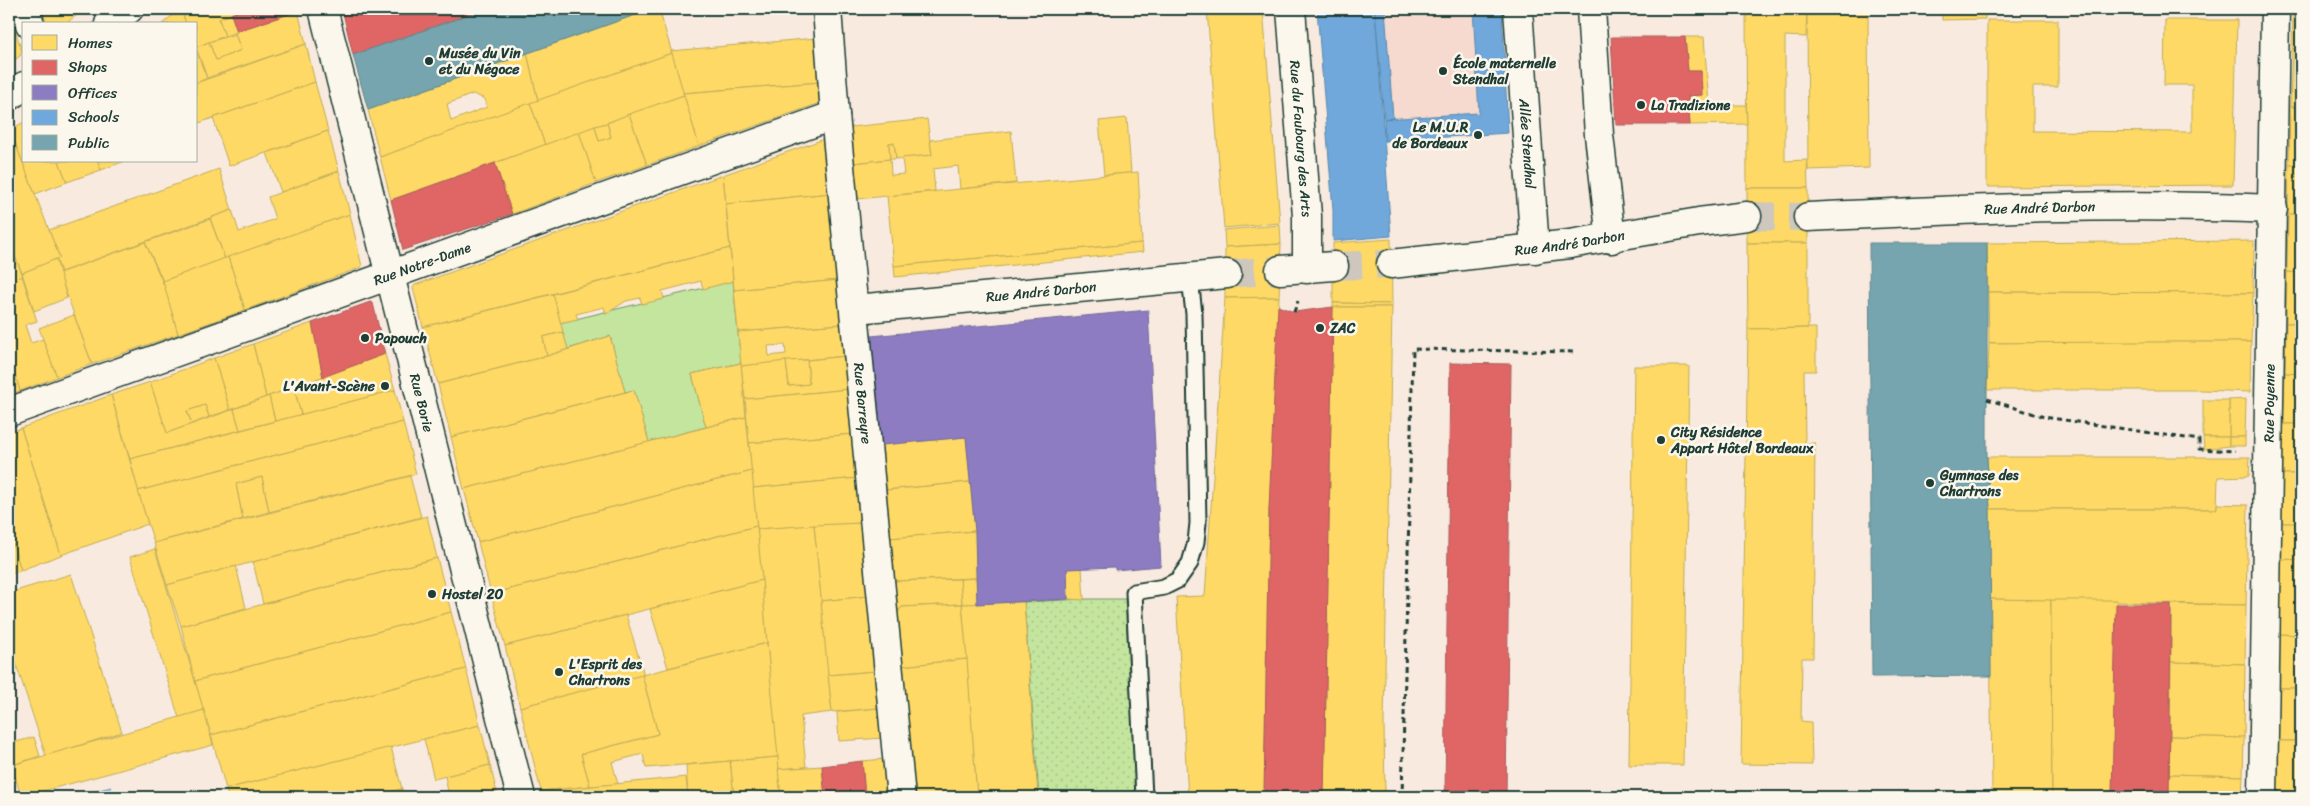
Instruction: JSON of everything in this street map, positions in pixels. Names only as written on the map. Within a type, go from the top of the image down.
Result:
[{"type":"street","points":[[25,9],[29,22]]},
{"type":"street","points":[[112,22],[129,9]]},
{"type":"street","name":"Rue Borie","points":[[323,9],[522,797]]},
{"type":"street","name":"Rue Barreyre","points":[[827,9],[835,115],[856,309],[902,797]]},
{"type":"street","name":"Rue du Faubourg des Arts","points":[[1291,9],[1307,216],[1307,270]]},
{"type":"street","name":"Allée Stendhal","points":[[1518,9],[1535,249]]},
{"type":"street","points":[[1591,9],[1599,135],[1610,239]]},
{"type":"street","name":"Rue Poyenne","points":[[2263,797],[2270,452],[2275,9]]},
{"type":"street","points":[[9,96],[22,87]]},
{"type":"street","name":"Rue Notre-Dame","points":[[9,412],[835,115]]},
{"type":"street","name":"Rue André Darbon","points":[[1808,217],[1932,210],[2219,206],[2273,209]]},
{"type":"street","name":"Rue André Darbon","points":[[1392,264],[1610,239],[1699,222],[1747,216]]},
{"type":"street","points":[[1280,270],[1307,270],[1334,266]]},
{"type":"street","name":"Rue André Darbon","points":[[856,309],[1227,274]]},
{"type":"lane","points":[[1144,797],[1134,592],[1164,587],[1178,580],[1190,563],[1198,523],[1194,314],[1190,278]]},
{"type":"path","points":[[1402,797],[1413,349],[1575,352]]},
{"type":"path","points":[[1987,399],[2044,417],[2199,440],[2199,449],[2270,452]]},
{"type":"shaded area","name":"École maternelle Stendhal","points":[[1376,9],[1502,9],[1508,133],[1388,141]]},
{"type":"green space","points":[[733,281],[741,363],[692,374],[706,427],[649,442],[634,390],[625,392],[610,336],[568,349],[559,323]]},
{"type":"green space","points":[[1125,599],[1137,797],[1039,797],[1024,602]]},
{"type":"water","points":[[111,787],[114,797],[72,797]]},
{"type":"building: Homes","points":[[42,9],[85,9],[68,22],[46,22]]},
{"type":"building: Homes","points":[[180,9],[185,22],[164,22]]},
{"type":"building: Homes","points":[[181,9],[234,9],[236,12],[219,19],[225,36],[198,46],[198,22],[185,22]]},
{"type":"building: Homes","points":[[652,9],[659,9],[672,53],[538,101],[527,53]]},
{"type":"building: Homes","points":[[1207,9],[1263,9],[1280,223],[1224,228]]},
{"type":"building: Homes","points":[[1746,9],[1807,9],[1806,37],[1785,36],[1785,161],[1807,160],[1808,188],[1747,188]]},
{"type":"building: Homes","points":[[1807,9],[1868,9],[1869,168],[1808,170]]},
{"type":"building: Homes","points":[[1942,9],[1985,9],[1985,19],[1942,20]]},
{"type":"building: Homes","points":[[2293,9],[2301,9],[2301,50],[2292,49]]},
{"type":"building: Homes","points":[[298,11],[306,44],[207,78],[198,53],[198,46],[209,42],[216,60],[241,50],[235,34],[237,31]]},
{"type":"building: Homes","points":[[9,13],[22,51],[20,56],[9,64]]},
{"type":"building: Homes","points":[[231,14],[237,32],[225,36],[219,19]]},
{"type":"building: Homes","points":[[1987,20],[2058,20],[2058,87],[2033,87],[2033,131],[2192,132],[2192,85],[2164,85],[2165,20],[2237,20],[2233,185],[1987,187]]},
{"type":"building: Homes","points":[[235,34],[241,50],[216,60],[209,42]]},
{"type":"building: Homes","points":[[1685,37],[1704,37],[1709,105],[1746,105],[1747,124],[1690,125],[1688,96],[1702,95],[1701,71],[1688,71]]},
{"type":"building: Homes","points":[[816,38],[821,82],[683,93],[671,51]]},
{"type":"building: Homes","points":[[306,44],[315,82],[198,123],[198,82]]},
{"type":"building: Homes","points":[[2292,49],[2301,50],[2301,107],[2290,107]]},
{"type":"building: Homes","points":[[527,53],[538,101],[380,157],[368,110]],"holes":[[[473,94],[485,99],[487,107],[451,121],[447,104]]]},
{"type":"building: Homes","points":[[672,53],[684,95],[545,145],[530,103]]},
{"type":"building: Homes","points":[[198,56],[207,78],[198,82]]},
{"type":"building: Homes","points":[[315,82],[328,131],[229,166],[213,118]]},
{"type":"building: Homes","points":[[821,82],[823,102],[699,146],[683,93]]},
{"type":"building: Homes","points":[[684,95],[699,146],[647,165],[629,114]]},
{"type":"building: Homes","points":[[530,103],[545,145],[391,200],[380,157]]},
{"type":"building: Homes","points":[[2290,107],[2301,107],[2301,165],[2289,164]]},
{"type":"building: Homes","points":[[629,114],[647,165],[596,183],[579,132],[595,126],[599,141],[611,137],[607,123]]},
{"type":"building: Homes","points":[[1127,118],[1131,173],[1104,175],[1099,121]]},
{"type":"building: Homes","points":[[927,119],[932,155],[896,159],[894,143],[889,143],[890,159],[854,163],[851,127]]},
{"type":"building: Homes","points":[[22,123],[22,161],[10,130]]},
{"type":"building: Homes","points":[[607,123],[611,137],[599,141],[595,126]]},
{"type":"building: Homes","points":[[10,130],[60,258],[22,273],[9,242]]},
{"type":"building: Homes","points":[[328,131],[339,171],[281,192],[267,153]]},
{"type":"building: Homes","points":[[1011,131],[1016,183],[960,189],[958,166],[933,169],[935,191],[858,199],[854,163],[890,159],[891,175],[904,174],[902,158],[932,155],[930,140]]},
{"type":"building: Homes","points":[[579,132],[596,183],[512,214],[495,163]]},
{"type":"building: Homes","points":[[824,139],[831,193],[726,204],[723,175]]},
{"type":"building: Homes","points":[[889,143],[894,143],[896,159],[890,159]]},
{"type":"building: Homes","points":[[22,162],[59,162],[67,182],[35,194]]},
{"type":"building: Homes","points":[[59,162],[98,162],[101,170],[67,182]]},
{"type":"building: Homes","points":[[98,162],[122,162],[101,170]]},
{"type":"building: Homes","points":[[2289,164],[2301,165],[2301,214],[2288,214]]},
{"type":"building: Homes","points":[[219,169],[232,210],[61,272],[56,259],[60,258],[49,230]]},
{"type":"building: Homes","points":[[339,171],[350,214],[225,259],[210,218],[232,210],[239,232],[275,219],[268,197]]},
{"type":"building: Homes","points":[[1138,172],[1142,243],[894,266],[887,196]]},
{"type":"building: Homes","points":[[723,175],[730,248],[423,327],[413,288],[415,285]]},
{"type":"building: Homes","points":[[1747,188],[1808,188],[1808,243],[1747,243]]},
{"type":"building: Homes","points":[[831,193],[839,280],[734,290],[726,204]]},
{"type":"building: Homes","points":[[350,214],[362,267],[245,310],[228,257]]},
{"type":"building: Homes","points":[[2288,214],[2301,214],[2301,273],[2287,272]]},
{"type":"building: Homes","points":[[210,219],[225,259],[163,281],[145,242]]},
{"type":"building: Homes","points":[[1280,225],[1281,244],[1225,247],[1224,230]]},
{"type":"building: Homes","points":[[1391,239],[1392,304],[1333,303],[1333,243]]},
{"type":"building: Homes","points":[[2254,241],[2253,293],[1988,292],[1987,243]]},
{"type":"building: Homes","points":[[9,242],[23,276],[9,283]]},
{"type":"building: Homes","points":[[145,242],[167,292],[178,334],[92,364],[59,273]]},
{"type":"building: Homes","points":[[1142,243],[1143,252],[895,277],[894,266]]},
{"type":"building: Homes","points":[[1747,243],[1808,243],[1808,328],[1748,329]]},
{"type":"building: Homes","points":[[1281,244],[1279,297],[1225,298],[1225,247]]},
{"type":"building: Homes","points":[[730,248],[733,281],[703,289],[701,281],[662,291],[664,299],[642,304],[640,298],[626,301],[606,314],[604,307],[576,314],[578,319],[559,323],[553,294]]},
{"type":"building: Homes","points":[[228,257],[245,310],[178,334],[163,281]]},
{"type":"building: Homes","points":[[56,259],[67,298],[34,311],[22,273]]},
{"type":"building: Homes","points":[[2287,272],[2301,273],[2301,323],[2286,323]]},
{"type":"building: Homes","points":[[22,276],[37,321],[25,325],[31,343],[43,339],[57,377],[20,391],[9,355],[9,283]]},
{"type":"building: Homes","points":[[839,280],[843,324],[738,332],[734,290]]},
{"type":"building: Homes","points":[[1988,292],[2253,293],[2251,342],[1989,343]]},
{"type":"building: Homes","points":[[553,294],[563,332],[543,337],[547,356],[438,384],[423,327]]},
{"type":"building: Homes","points":[[1279,297],[1269,510],[1264,797],[1188,797],[1176,597],[1205,596],[1225,298]]},
{"type":"building: Homes","points":[[1333,303],[1392,304],[1392,307],[1333,307]]},
{"type":"building: Homes","points":[[1333,307],[1392,307],[1384,723],[1385,797],[1324,797]]},
{"type":"building: Homes","points":[[74,315],[92,364],[57,377],[39,328]]},
{"type":"building: Homes","points":[[312,323],[323,377],[266,397],[253,344]]},
{"type":"building: Homes","points":[[2286,323],[2301,323],[2301,374],[2285,373]]},
{"type":"building: Homes","points":[[843,324],[847,356],[741,366],[738,332]],"holes":[[[785,345],[786,354],[769,356],[768,346]]]},
{"type":"building: Homes","points":[[1816,328],[1816,371],[1804,371],[1805,443],[1815,443],[1813,658],[1802,658],[1801,721],[1811,722],[1812,765],[1741,764],[1748,329]]},
{"type":"building: Homes","points":[[563,332],[568,349],[547,356],[543,337]]},
{"type":"building: Homes","points":[[610,336],[625,392],[451,437],[438,384],[547,356]]},
{"type":"building: Homes","points":[[2251,342],[2250,392],[2203,390],[1987,390],[1989,343]]},
{"type":"building: Homes","points":[[253,344],[266,397],[230,410],[214,358]]},
{"type":"building: Homes","points":[[385,354],[395,390],[301,415],[294,387]]},
{"type":"building: Homes","points":[[9,355],[20,391],[9,395]]},
{"type":"building: Homes","points":[[847,356],[850,389],[745,399],[741,366],[786,361],[789,386],[809,384],[807,360]]},
{"type":"building: Homes","points":[[214,358],[230,410],[209,417],[205,405],[187,411],[192,424],[167,433],[150,382]]},
{"type":"building: Homes","points":[[807,360],[809,384],[789,386],[786,361]]},
{"type":"building: Homes","points":[[741,363],[746,417],[706,427],[692,374]]},
{"type":"building: Homes","points":[[1634,366],[1689,366],[1683,765],[1629,765]]},
{"type":"building: Homes","points":[[2285,373],[2301,374],[2301,424],[2283,424]]},
{"type":"building: Homes","points":[[150,382],[167,433],[234,409],[240,430],[130,459],[111,395]]},
{"type":"building: Homes","points":[[294,387],[301,415],[275,421],[269,396]]},
{"type":"building: Homes","points":[[850,389],[854,434],[749,443],[745,399]]},
{"type":"building: Homes","points":[[395,390],[403,422],[138,491],[130,459]]},
{"type":"building: Homes","points":[[634,390],[649,442],[464,489],[451,437]]},
{"type":"building: Homes","points":[[111,395],[148,524],[61,555],[21,428]]},
{"type":"building: Homes","points":[[269,396],[275,421],[240,430],[234,409]]},
{"type":"building: Homes","points":[[2246,399],[2245,437],[2229,437],[2229,400]]},
{"type":"building: Homes","points":[[2203,400],[2229,400],[2229,437],[2203,437]]},
{"type":"building: Homes","points":[[205,405],[209,417],[192,424],[187,411]]},
{"type":"building: Homes","points":[[746,417],[752,471],[478,542],[464,489]]},
{"type":"building: Homes","points":[[403,422],[416,474],[269,512],[262,477],[236,484],[243,519],[154,543],[138,491]]},
{"type":"building: Homes","points":[[2283,424],[2301,424],[2301,474],[2282,474]]},
{"type":"building: Homes","points":[[21,428],[61,555],[21,570],[9,532],[9,433]]},
{"type":"building: Homes","points":[[854,434],[858,478],[753,488],[749,443]]},
{"type":"building: Homes","points":[[966,437],[970,482],[886,490],[882,445]]},
{"type":"building: Homes","points":[[2203,437],[2229,437],[2229,446],[2204,449]]},
{"type":"building: Homes","points":[[2229,437],[2245,437],[2245,446],[2229,446]]},
{"type":"building: Homes","points":[[1987,457],[2250,457],[2249,476],[2218,477],[2217,509],[1990,509]]},
{"type":"building: Homes","points":[[752,471],[757,526],[491,594],[478,542]]},
{"type":"building: Homes","points":[[2282,474],[2301,474],[2301,523],[2281,523]]},
{"type":"building: Homes","points":[[410,476],[421,517],[167,585],[154,543]]},
{"type":"building: Homes","points":[[262,477],[269,512],[243,519],[236,484]]},
{"type":"building: Homes","points":[[858,478],[862,523],[757,529],[753,488]]},
{"type":"building: Homes","points":[[970,482],[975,531],[890,538],[886,490]]},
{"type":"building: Homes","points":[[2217,504],[2248,505],[2246,605],[1990,599],[1990,509],[2217,509]]},
{"type":"building: Homes","points":[[427,516],[437,558],[263,604],[253,562]]},
{"type":"building: Homes","points":[[862,523],[869,596],[821,601],[814,525]]},
{"type":"building: Homes","points":[[2281,523],[2301,523],[2301,560],[2280,559]]},
{"type":"building: Homes","points":[[814,525],[832,712],[801,716],[806,767],[778,769],[757,529]]},
{"type":"building: Homes","points":[[757,526],[762,580],[505,646],[491,594]]},
{"type":"building: Homes","points":[[975,531],[976,578],[894,581],[890,538]]},
{"type":"building: Homes","points":[[9,532],[21,570],[9,575]]},
{"type":"building: Homes","points":[[155,549],[204,710],[179,718],[130,557]]},
{"type":"building: Homes","points":[[437,558],[451,612],[195,681],[181,626]]},
{"type":"building: Homes","points":[[2280,559],[2301,560],[2301,635],[2278,634]]},
{"type":"building: Homes","points":[[236,566],[246,608],[181,626],[167,585]]},
{"type":"building: Homes","points":[[1082,568],[1084,600],[1068,599],[1067,569]]},
{"type":"building: Homes","points":[[71,574],[122,732],[46,756],[9,642],[9,593]]},
{"type":"building: Homes","points":[[976,578],[977,604],[962,604],[960,579]]},
{"type":"building: Homes","points":[[960,579],[962,604],[902,607],[898,612],[894,581]]},
{"type":"building: Homes","points":[[762,580],[767,643],[668,668],[650,609]]},
{"type":"building: Homes","points":[[869,596],[876,671],[828,675],[821,601]]},
{"type":"building: Homes","points":[[1990,599],[2051,600],[2052,797],[1992,797]]},
{"type":"building: Homes","points":[[2051,600],[2117,600],[2112,797],[2052,797]]},
{"type":"building: Homes","points":[[1024,602],[1038,797],[977,797],[962,604]]},
{"type":"building: Homes","points":[[962,604],[967,659],[902,666],[898,612],[902,607]]},
{"type":"building: Homes","points":[[2171,604],[2246,605],[2245,664],[2171,662]]},
{"type":"building: Homes","points":[[451,612],[466,669],[211,735],[195,681]]},
{"type":"building: Homes","points":[[626,615],[644,675],[520,707],[505,646]]},
{"type":"building: Homes","points":[[2278,634],[2301,635],[2301,688],[2277,688]]},
{"type":"building: Homes","points":[[767,643],[778,757],[646,768],[643,754],[612,762],[618,784],[590,786],[581,754],[658,734],[642,675]]},
{"type":"building: Homes","points":[[967,659],[977,797],[915,797],[902,666]]},
{"type":"building: Homes","points":[[2171,662],[2245,664],[2244,738],[2170,736]]},
{"type":"building: Homes","points":[[466,669],[480,725],[226,789],[211,735]]},
{"type":"building: Homes","points":[[876,671],[879,708],[832,712],[828,675]]},
{"type":"building: Homes","points":[[642,675],[658,734],[581,754],[590,786],[541,791],[520,707]]},
{"type":"building: Homes","points":[[2277,688],[2301,688],[2301,741],[2276,741]]},
{"type":"building: Homes","points":[[879,708],[883,738],[839,741],[837,712]]},
{"type":"building: Homes","points":[[204,710],[213,745],[21,797],[12,765]]},
{"type":"building: Homes","points":[[480,725],[490,765],[434,779],[424,739]]},
{"type":"building: Homes","points":[[2170,736],[2244,738],[2243,776],[2169,774]]},
{"type":"building: Homes","points":[[34,737],[40,756],[9,766],[9,744]]},
{"type":"building: Homes","points":[[2276,741],[2301,741],[2301,797],[2274,797]]},
{"type":"building: Homes","points":[[391,747],[402,789],[368,797],[228,797],[226,789]]},
{"type":"building: Homes","points":[[778,757],[781,797],[734,797],[730,761]]},
{"type":"building: Homes","points":[[884,759],[888,797],[865,797],[862,761]]},
{"type":"building: Homes","points":[[730,761],[734,797],[688,797],[686,765]]},
{"type":"building: Homes","points":[[490,765],[498,797],[449,797],[445,776]]},
{"type":"building: Homes","points":[[822,766],[825,797],[781,797],[778,769]]},
{"type":"building: Homes","points":[[2169,774],[2243,776],[2242,797],[2169,797]]},
{"type":"building: Homes","points":[[686,777],[688,797],[543,797],[541,791]]},
{"type":"building: Homes","points":[[402,789],[404,797],[368,797]]},
{"type":"building: Homes","points":[[44,791],[46,797],[21,797]]},
{"type":"building: Shops","points":[[234,9],[297,9],[298,11],[237,31],[231,14],[236,12]]},
{"type":"building: Shops","points":[[342,9],[485,9],[353,55]]},
{"type":"building: Shops","points":[[1611,37],[1685,37],[1688,71],[1701,71],[1702,95],[1688,96],[1690,125],[1616,125]]},
{"type":"building: Shops","points":[[495,163],[512,214],[403,250],[391,200]]},
{"type":"building: Shops","points":[[370,302],[373,303],[385,354],[323,377],[312,323]]},
{"type":"building: Shops","points":[[1278,306],[1294,312],[1333,307],[1324,797],[1264,797],[1269,510]]},
{"type":"building: Shops","points":[[1450,363],[1511,364],[1506,797],[1445,797]]},
{"type":"building: Shops","points":[[2116,604],[2171,604],[2169,797],[2112,797]]},
{"type":"building: Shops","points":[[862,761],[865,797],[825,797],[822,766]]},
{"type":"building: Offices","points":[[1148,310],[1161,566],[1115,570],[1115,567],[1067,569],[1068,599],[977,604],[975,531],[966,437],[882,445],[871,336]]},
{"type":"building: Schools","points":[[1317,9],[1375,9],[1391,236],[1333,241],[1333,210]]},
{"type":"building: Schools","points":[[1375,9],[1385,9],[1393,118],[1384,119]]},
{"type":"building: Schools","points":[[1473,9],[1502,9],[1508,133],[1385,141],[1384,119],[1479,113]]},
{"type":"building: Public","points":[[485,9],[652,9],[368,110],[353,55]]},
{"type":"building: Public","name":"Gymnase des Chartrons","points":[[1869,243],[1987,243],[1987,457],[1990,509],[1991,676],[1872,677]]},
{"type":"tunnel","points":[[1747,216],[1808,217]]},
{"type":"tunnel","points":[[1334,266],[1391,264]]},
{"type":"tunnel","points":[[1227,274],[1280,270]]},
{"type":"place","name":"Musée du Vin et du Négoce","points":[[429,61]]},
{"type":"place","name":"École maternelle Stendhal","points":[[1443,71]]},
{"type":"place","name":"La Tradizione","points":[[1641,105]]},
{"type":"place","name":"Le M.U.R de Bordeaux","points":[[1478,135]]},
{"type":"place","name":"ZAC","points":[[1320,328]]},
{"type":"place","name":"Papouch","points":[[365,338]]},
{"type":"place","name":"L'Avant-Scène","points":[[385,386]]},
{"type":"place","name":"City Résidence Appart Hôtel Bordeaux","points":[[1661,440]]},
{"type":"place","name":"Gymnase des Chartrons","points":[[1930,483]]},
{"type":"place","name":"Hostel 20","points":[[432,594]]},
{"type":"place","name":"L'Esprit des Chartrons","points":[[559,672]]}]
